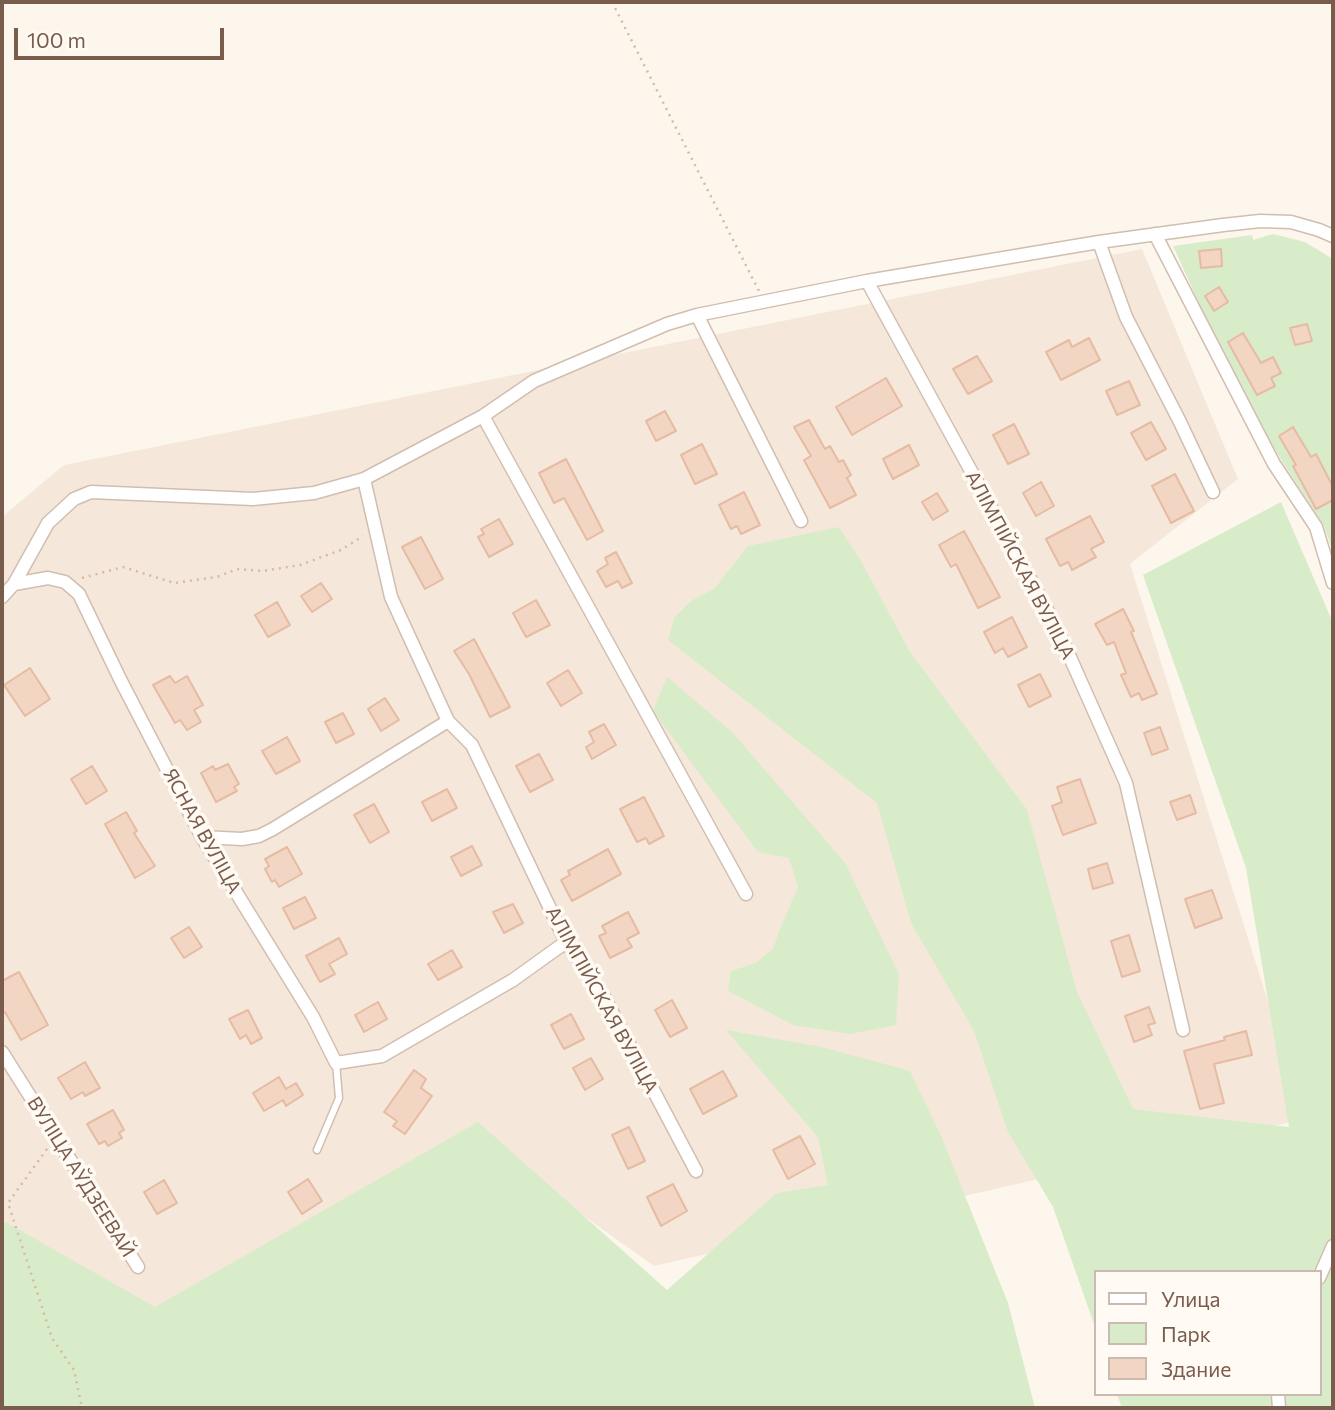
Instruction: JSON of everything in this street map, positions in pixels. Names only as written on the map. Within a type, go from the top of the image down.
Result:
[{"type":"street","points":[[2,597],[14,584],[48,523],[74,499],[91,492],[253,499],[314,493],[364,479],[483,416],[534,381],[667,324],[697,315],[867,281],[1155,234],[1260,221],[1291,222],[1333,236]]},
{"type":"street","points":[[1155,234],[1274,464],[1316,527],[1333,583]]},
{"type":"street","points":[[1099,242],[1126,317],[1213,492]]},
{"type":"street","name":"АЛІМПІЙСКАЯ ВУЛІЦА","points":[[867,281],[1057,628],[1126,783],[1182,1030]]},
{"type":"street","points":[[697,315],[801,521]]},
{"type":"street","points":[[483,416],[746,894]]},
{"type":"street","name":"АЛІМПІЙСКАЯ ВУЛІЦА","points":[[364,479],[391,597],[448,721],[472,745],[566,942],[603,995],[696,1171]]},
{"type":"street","points":[[14,584],[48,578],[65,582]]},
{"type":"street","name":"ЯСНАЯ ВУЛІЦА","points":[[65,582],[79,594],[202,837],[313,1017],[336,1063]]},
{"type":"street","points":[[202,837],[242,839],[259,836],[448,721]]},
{"type":"street","points":[[336,1063],[382,1056],[513,980],[566,942]]},
{"type":"street","name":"ВУЛІЦА АЎДЗЕЕВАЙ","points":[[2,1052],[138,1267]]},
{"type":"street","points":[[1321,1274],[1333,1246]]},
{"type":"lane","points":[[317,1150],[339,1098],[336,1063]]},
{"type":"path","points":[[611,2],[764,300]]},
{"type":"path","points":[[65,582],[123,566],[174,583],[217,577],[237,569],[263,570],[300,565],[360,540],[374,524]]},
{"type":"path","points":[[56,1137],[8,1203],[52,1338],[74,1370],[82,1408]]},
{"type":"shaded area","points":[[1142,249],[1238,479],[1130,564],[1305,1119],[654,1266],[476,1139],[135,1334],[2,1219],[2,517],[64,465]]},
{"type":"green space","points":[[1273,234],[1305,242],[1333,259],[1333,552],[1324,526],[1250,407],[1173,246],[1252,235],[1253,240]]},
{"type":"green space","points":[[1281,502],[1333,623],[1333,1408],[1122,1408],[1118,1396],[1321,1396],[1321,1270],[1094,1270],[1094,1324],[1053,1207],[1008,1132],[974,1031],[911,923],[877,803],[668,640],[674,618],[691,601],[715,588],[748,546],[839,527],[862,563],[910,652],[1027,810],[1077,992],[1133,1109],[1289,1127],[1246,868],[1143,575]]},
{"type":"green space","points":[[667,677],[733,733],[845,863],[899,974],[896,1025],[850,1034],[793,1025],[728,991],[731,971],[756,963],[773,949],[798,887],[789,858],[758,852],[653,711]]},
{"type":"green space","points":[[726,1030],[822,1047],[910,1071],[941,1136],[1008,1303],[1035,1408],[2,1408],[2,1220],[155,1307],[478,1122],[667,1290],[777,1193],[828,1185],[818,1137]]},
{"type":"building","points":[[1221,249],[1222,266],[1201,268],[1199,251]]},
{"type":"building","points":[[1219,287],[1228,302],[1214,311],[1205,296]]},
{"type":"building","points":[[1307,324],[1312,341],[1295,345],[1290,328]]},
{"type":"building","points":[[1243,333],[1261,363],[1273,357],[1281,373],[1271,378],[1275,386],[1257,395],[1228,342]]},
{"type":"building","points":[[1089,338],[1100,360],[1061,380],[1046,352],[1069,340],[1072,347]]},
{"type":"building","points":[[977,356],[992,381],[968,394],[953,369]]},
{"type":"building","points":[[886,378],[902,406],[852,435],[836,407]]},
{"type":"building","points":[[1129,381],[1140,405],[1117,415],[1106,391]]},
{"type":"building","points":[[665,411],[676,431],[656,441],[646,421]]},
{"type":"building","points":[[809,420],[825,449],[830,446],[839,462],[843,460],[851,475],[847,478],[856,495],[830,508],[804,460],[811,456],[794,427]]},
{"type":"building","points":[[1151,422],[1166,449],[1146,460],[1131,433]]},
{"type":"building","points":[[1014,424],[1029,454],[1008,464],[993,435]]},
{"type":"building","points":[[1293,427],[1311,457],[1316,454],[1333,487],[1333,500],[1316,509],[1279,436]]},
{"type":"building","points":[[702,444],[717,474],[695,484],[681,455]]},
{"type":"building","points":[[909,445],[919,465],[893,479],[883,459]]},
{"type":"building","points":[[566,459],[603,531],[587,540],[564,498],[554,503],[539,473]]},
{"type":"building","points":[[1175,474],[1194,511],[1171,523],[1152,486]]},
{"type":"building","points":[[1041,482],[1054,506],[1036,516],[1023,493]]},
{"type":"building","points":[[744,492],[760,525],[741,534],[737,526],[731,529],[719,505]]},
{"type":"building","points":[[937,493],[948,511],[933,520],[922,502]]},
{"type":"building","points":[[1090,516],[1104,542],[1091,549],[1096,557],[1072,570],[1068,562],[1060,566],[1046,539]]},
{"type":"building","points":[[499,519],[513,544],[489,557],[478,537],[484,534],[481,529]]},
{"type":"building","points":[[964,531],[1000,597],[978,608],[956,564],[951,567],[939,545]]},
{"type":"building","points":[[421,537],[443,579],[425,589],[402,547]]},
{"type":"building","points":[[616,552],[632,583],[622,588],[618,581],[606,587],[597,571],[608,564],[605,558]]},
{"type":"building","points":[[321,583],[332,599],[312,612],[301,596]]},
{"type":"building","points":[[536,600],[550,625],[526,637],[513,613]]},
{"type":"building","points":[[277,602],[290,625],[268,637],[255,615]]},
{"type":"building","points":[[1123,609],[1157,694],[1142,700],[1139,693],[1131,697],[1121,675],[1126,673],[1114,642],[1107,645],[1095,624]]},
{"type":"building","points":[[1012,617],[1027,647],[1008,657],[1003,648],[995,653],[984,632]]},
{"type":"building","points":[[474,639],[510,707],[490,717],[469,674],[454,651]]},
{"type":"building","points":[[30,668],[50,699],[25,716],[4,685]]},
{"type":"building","points":[[568,670],[582,693],[561,706],[547,683]]},
{"type":"building","points":[[1040,674],[1051,696],[1029,707],[1018,685]]},
{"type":"building","points":[[170,676],[175,683],[187,676],[203,705],[194,710],[201,722],[187,730],[180,720],[175,723],[153,685]]},
{"type":"building","points":[[385,698],[399,720],[381,731],[368,709]]},
{"type":"building","points":[[343,713],[354,734],[336,743],[325,722]]},
{"type":"building","points":[[604,724],[616,745],[592,759],[586,747],[594,742],[589,732]]},
{"type":"building","points":[[1160,727],[1168,749],[1152,755],[1144,733]]},
{"type":"building","points":[[287,737],[300,761],[276,774],[262,751]]},
{"type":"building","points":[[539,754],[553,780],[530,792],[516,766]]},
{"type":"building","points":[[228,764],[239,784],[234,787],[237,791],[216,802],[201,773],[213,766],[215,770]]},
{"type":"building","points":[[92,766],[107,791],[86,804],[71,779]]},
{"type":"building","points":[[1080,779],[1096,823],[1063,835],[1052,806],[1062,802],[1057,787]]},
{"type":"building","points":[[447,789],[457,808],[432,821],[422,802]]},
{"type":"building","points":[[1190,795],[1196,813],[1177,820],[1170,802]]},
{"type":"building","points":[[644,797],[664,836],[649,844],[646,838],[637,842],[620,809]]},
{"type":"building","points":[[374,804],[389,832],[370,843],[354,815]]},
{"type":"building","points":[[126,812],[137,831],[134,833],[155,866],[135,878],[105,824]]},
{"type":"building","points":[[472,846],[482,865],[461,876],[451,857]]},
{"type":"building","points":[[287,847],[302,874],[279,887],[275,880],[272,882],[265,869],[269,866],[265,859]]},
{"type":"building","points":[[608,849],[621,874],[572,901],[561,880],[570,875],[568,871]]},
{"type":"building","points":[[1107,863],[1113,883],[1093,889],[1088,869]]},
{"type":"building","points":[[1212,890],[1222,918],[1195,928],[1185,899]]},
{"type":"building","points":[[305,897],[316,918],[294,929],[283,908]]},
{"type":"building","points":[[513,904],[523,923],[504,933],[493,912]]},
{"type":"building","points":[[628,912],[639,933],[627,939],[632,947],[610,958],[599,936],[606,933],[602,926]]},
{"type":"building","points":[[189,927],[202,947],[184,958],[171,938]]},
{"type":"building","points":[[1129,935],[1140,971],[1122,977],[1111,941]]},
{"type":"building","points":[[339,938],[347,954],[329,964],[335,974],[320,982],[306,956]]},
{"type":"building","points":[[452,950],[462,967],[438,980],[428,964]]},
{"type":"building","points":[[19,972],[48,1025],[21,1040],[5,1012],[2,1014],[2,981]]},
{"type":"building","points":[[672,1000],[687,1028],[670,1037],[655,1010]]},
{"type":"building","points":[[378,1002],[387,1019],[364,1032],[355,1015]]},
{"type":"building","points":[[1149,1007],[1155,1023],[1148,1025],[1152,1035],[1134,1042],[1125,1016]]},
{"type":"building","points":[[248,1010],[262,1038],[251,1044],[246,1035],[240,1039],[229,1019]]},
{"type":"building","points":[[571,1014],[584,1039],[564,1049],[551,1025]]},
{"type":"building","points":[[1246,1031],[1252,1055],[1214,1064],[1224,1103],[1200,1109],[1184,1051],[1225,1040],[1224,1037]]},
{"type":"building","points":[[591,1058],[603,1079],[585,1090],[573,1068]]},
{"type":"building","points":[[85,1062],[100,1088],[85,1096],[83,1092],[71,1099],[58,1078]]},
{"type":"building","points":[[414,1070],[426,1079],[421,1088],[432,1096],[405,1134],[393,1126],[397,1121],[384,1112]]},
{"type":"building","points":[[723,1071],[737,1096],[703,1114],[690,1089]]},
{"type":"building","points":[[279,1077],[286,1089],[296,1083],[303,1095],[286,1106],[283,1100],[264,1111],[253,1093]]},
{"type":"building","points":[[113,1110],[124,1130],[119,1133],[122,1138],[108,1146],[105,1141],[99,1144],[87,1124]]},
{"type":"building","points":[[629,1127],[645,1161],[628,1169],[612,1135]]},
{"type":"building","points":[[800,1136],[815,1164],[788,1179],[773,1150]]},
{"type":"building","points":[[308,1179],[322,1201],[302,1214],[288,1192]]},
{"type":"building","points":[[164,1180],[177,1203],[157,1214],[144,1192]]},
{"type":"building","points":[[673,1184],[687,1211],[661,1226],[647,1197]]}]
